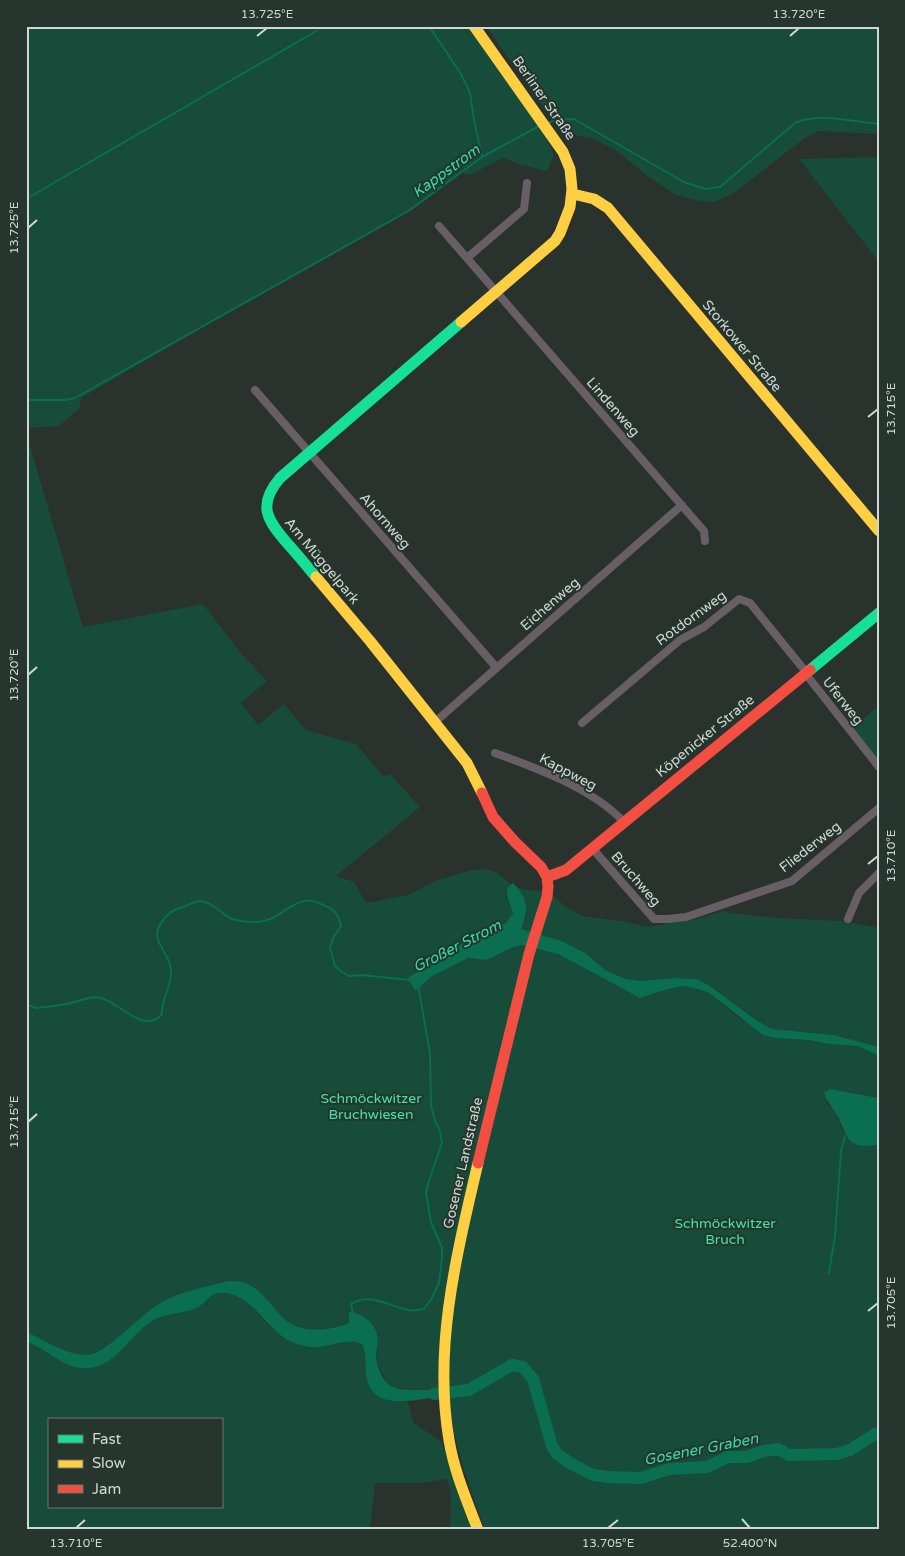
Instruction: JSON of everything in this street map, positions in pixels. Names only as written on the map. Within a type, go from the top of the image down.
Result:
[{"type":"main road","name":"Berliner Straße","points":[[474,26],[567,158],[572,178],[573,194]]},
{"type":"main road","name":"Am Müggelpark","points":[[547,877],[541,867],[493,817],[467,763],[334,598],[271,524],[266,510],[269,492],[280,478],[555,241],[568,219],[573,194]]},
{"type":"main road","name":"Storkower Straße","points":[[573,194],[594,199],[608,208],[879,531]]},
{"type":"main road","name":"Köpenicker Straße","points":[[547,877],[566,870],[879,612]]},
{"type":"main road","name":"Gosener Landstraße","points":[[478,1530],[458,1475],[449,1442],[444,1406],[443,1380],[448,1306],[466,1214],[529,954],[537,923],[547,897],[547,877]]},
{"type":"street","points":[[467,258],[524,209],[527,184]]},
{"type":"street","name":"Lindenweg","points":[[439,226],[704,531],[705,541]]},
{"type":"street","name":"Ahornweg","points":[[255,390],[496,667]]},
{"type":"street","name":"Eichenweg","points":[[434,722],[682,505]]},
{"type":"street","name":"Rotdornweg","points":[[582,723],[680,640],[704,627],[739,599],[750,603],[806,673]]},
{"type":"street","name":"Uferweg","points":[[806,673],[879,767]]},
{"type":"street","name":"Kappweg","points":[[495,753],[536,768],[573,787],[607,808],[624,822]]},
{"type":"street","name":"Fliederweg","points":[[723,904],[792,881],[879,808]]},
{"type":"street","name":"Bruchweg","points":[[592,848],[654,918],[686,917],[723,904]]},
{"type":"street","points":[[848,919],[860,893],[879,873]]},
{"type":"green space","points":[[26,26],[469,26],[527,105],[554,155],[547,171],[521,165],[503,158],[472,174],[465,174],[463,171],[410,210],[280,282],[81,398],[79,409],[59,426],[26,428]]},
{"type":"green space","points":[[486,26],[879,26],[879,134],[819,131],[805,138],[731,195],[714,202],[700,201],[676,195],[646,175],[617,151],[592,138],[570,134],[541,104]]},
{"type":"green space","points":[[879,157],[879,262],[799,159]]},
{"type":"green space","points":[[26,432],[83,627],[203,604],[240,652],[267,681],[241,703],[258,725],[284,704],[306,730],[356,744],[384,777],[390,774],[420,807],[336,876],[354,882],[366,903],[408,895],[437,880],[473,870],[487,869],[498,873],[510,884],[506,897],[513,913],[505,924],[490,927],[444,954],[409,978],[415,991],[431,977],[468,958],[488,960],[511,948],[522,945],[558,954],[640,998],[683,986],[698,989],[709,993],[739,1018],[776,1038],[858,1046],[879,1056],[879,1098],[830,1089],[827,1103],[835,1112],[845,1136],[872,1146],[879,1145],[879,1530],[485,1530],[456,1442],[452,1424],[449,1387],[438,1390],[395,1388],[387,1383],[378,1366],[376,1357],[378,1335],[373,1325],[364,1316],[334,1327],[312,1330],[301,1328],[282,1318],[262,1297],[247,1285],[239,1282],[222,1282],[165,1300],[153,1307],[105,1348],[90,1355],[66,1351],[26,1332]]},
{"type":"green space","points":[[879,706],[879,765],[850,729]]},
{"type":"green space","points":[[518,888],[550,893],[566,907],[582,916],[622,921],[648,927],[700,918],[724,911],[778,918],[841,921],[879,928],[879,1047],[834,1035],[772,1029],[697,979],[675,978],[642,981],[626,979],[605,970],[587,954],[562,941],[520,929],[526,916]]},
{"type":"green space","points":[[217,1292],[232,1293],[246,1300],[270,1327],[293,1343],[335,1344],[348,1341],[362,1344],[366,1358],[366,1375],[373,1392],[408,1402],[413,1422],[441,1442],[455,1473],[472,1530],[450,1530],[451,1494],[447,1479],[422,1483],[375,1483],[370,1530],[26,1530],[26,1342],[35,1345],[70,1365],[133,1337],[149,1323],[162,1316],[197,1307]]},
{"type":"shaded area","points":[[513,883],[522,894],[526,904],[521,929],[562,941],[587,954],[605,970],[626,979],[642,981],[675,978],[697,979],[772,1029],[834,1035],[879,1047],[879,1056],[858,1046],[763,1035],[709,993],[698,989],[683,986],[640,998],[558,954],[522,945],[511,948],[487,960],[468,958],[431,977],[415,991],[408,978],[478,933],[490,927],[505,924],[513,913],[507,893],[509,886]]},
{"type":"shaded area","points":[[830,1089],[879,1098],[879,1145],[858,1145],[848,1139],[835,1112],[827,1101],[824,1092]]},
{"type":"shaded area","points":[[227,1281],[242,1282],[255,1288],[283,1318],[298,1327],[314,1330],[332,1328],[349,1323],[349,1312],[363,1316],[373,1325],[377,1334],[377,1361],[385,1380],[392,1386],[400,1389],[438,1390],[438,1397],[406,1401],[384,1399],[370,1387],[366,1375],[362,1344],[345,1342],[315,1347],[295,1343],[282,1336],[250,1304],[231,1294],[216,1293],[192,1310],[166,1315],[154,1320],[111,1359],[92,1367],[74,1367],[26,1342],[26,1332],[71,1353],[87,1355],[94,1353],[103,1349],[148,1311],[163,1301]]},
{"type":"waterway","points":[[429,26],[461,74],[470,93],[482,157]]},
{"type":"waterway","points":[[26,199],[318,30]]},
{"type":"waterway","name":"Kappstrom","points":[[548,123],[556,120],[574,119],[684,182],[705,189],[720,187],[795,123],[814,118],[824,118],[879,124]]},
{"type":"waterway","name":"Kappstrom","points":[[26,400],[65,400],[75,398],[410,210],[482,157],[539,126]]},
{"type":"waterway","name":"Großer Strom","points":[[26,1004],[36,1008],[67,1004],[97,997],[108,1001],[132,1016],[148,1021],[155,1020],[162,1014],[163,1003],[171,976],[167,956],[158,939],[159,926],[172,912],[194,902],[201,901],[213,906],[230,918],[257,922],[270,919],[306,900],[316,902],[333,910],[337,915],[341,926],[333,938],[330,947],[335,966],[342,972],[349,976],[361,975],[410,980]]},
{"type":"waterway","points":[[353,1314],[351,1304],[366,1299],[380,1301],[408,1310],[424,1309],[439,1283],[442,1248],[431,1222],[426,1193],[442,1143],[440,1131],[431,1106],[430,1053],[418,985]]},
{"type":"waterway","points":[[829,1273],[835,1236],[841,1151],[845,1136]]},
{"type":"waterway","name":"Gosener Graben","points":[[434,1394],[469,1390],[512,1365],[523,1367],[533,1379],[552,1446],[557,1454],[593,1475],[609,1477],[641,1478],[669,1469],[707,1467],[728,1457],[747,1457],[764,1451],[778,1449],[789,1455],[837,1454],[850,1450],[875,1434],[879,1435]]},
{"type":"traffic: fast","points":[[316,577],[280,535],[270,519],[267,512],[267,504],[273,488],[280,478],[461,322]]},
{"type":"traffic: fast","points":[[810,670],[879,613]]},
{"type":"traffic: slow","points":[[461,322],[555,241],[570,207],[572,189],[570,169],[563,152],[474,26]]},
{"type":"traffic: slow","points":[[573,194],[594,199],[608,208],[879,531]]},
{"type":"traffic: slow","points":[[316,577],[370,641],[467,763],[482,793]]},
{"type":"traffic: slow","points":[[478,1163],[455,1266],[446,1335],[444,1370],[445,1405],[451,1452],[461,1486],[478,1530]]},
{"type":"traffic: jam","points":[[547,877],[566,870],[810,670]]},
{"type":"traffic: jam","points":[[478,1163],[529,954],[547,897],[548,887],[547,877],[541,867],[493,817],[482,793]]},
{"type":"park label","name":"Schmöckwitzer Bruchwiesen","points":[[371,1106]]},
{"type":"park label","name":"Schmöckwitzer Bruch","points":[[725,1232]]}]
